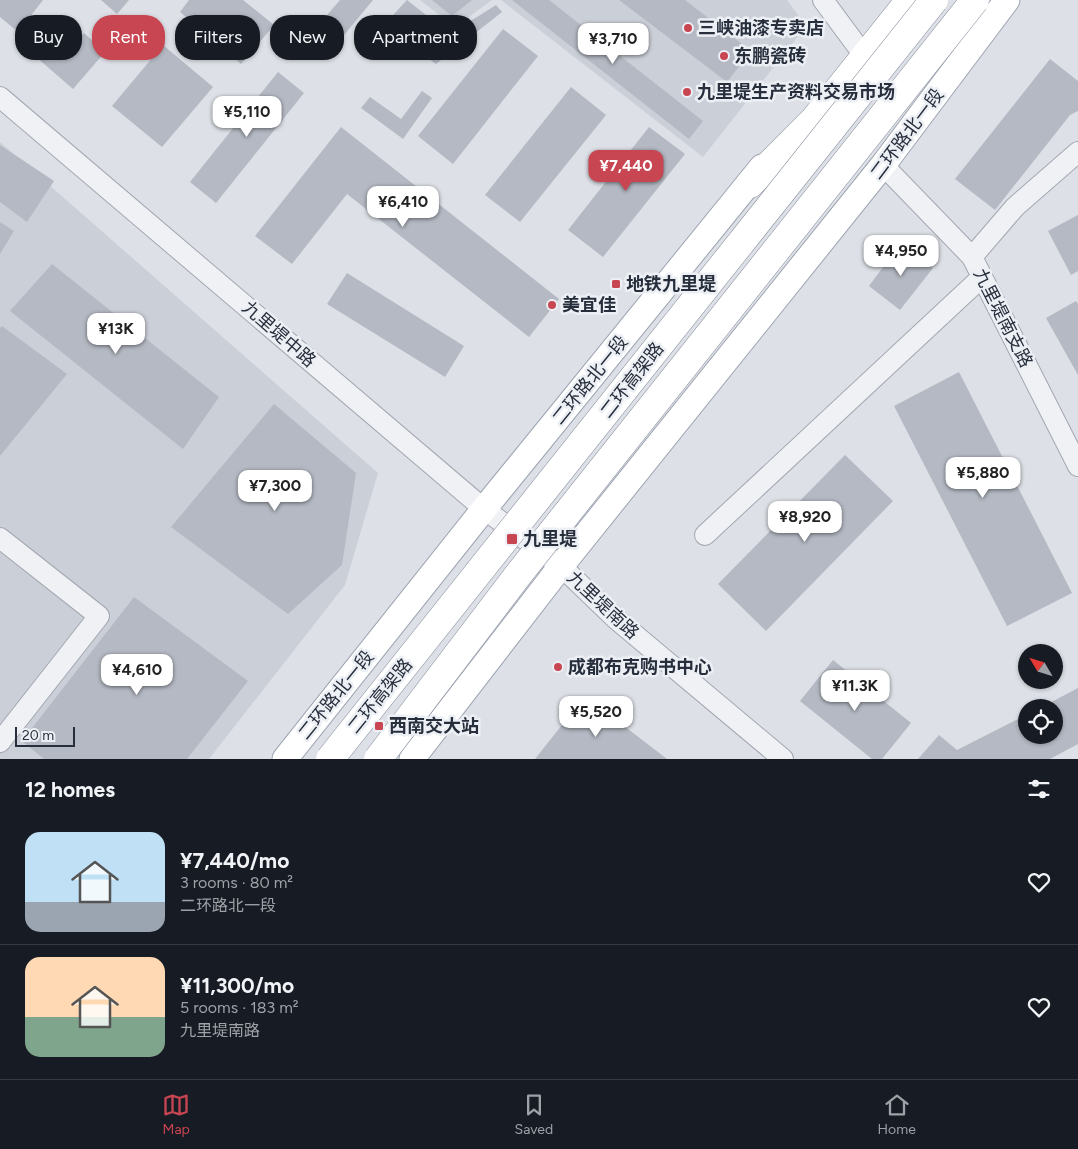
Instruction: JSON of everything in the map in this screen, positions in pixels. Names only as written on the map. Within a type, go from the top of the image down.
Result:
[{"type":"highway","points":[[750,184],[814,120],[910,0]]},
{"type":"highway","name":"二环高架路","points":[[330,759],[934,0]]},
{"type":"highway","name":"二环高架路","points":[[378,759],[518,575],[975,0]]},
{"type":"main road","name":"二环路北一段","points":[[285,759],[484,509],[750,184],[894,0]]},
{"type":"main road","name":"二环路北一段","points":[[412,759],[561,566],[883,165],[1007,0]]},
{"type":"street","points":[[823,0],[857,46]]},
{"type":"street","name":"九里堤中路","points":[[0,97],[484,509],[561,566]]},
{"type":"street","points":[[972,257],[1015,207],[1078,152]]},
{"type":"street","name":"九里堤南支路","points":[[883,165],[972,257],[1078,466]]},
{"type":"street","points":[[705,535],[982,277]]},
{"type":"street","points":[[0,538],[99,616],[0,742]]},
{"type":"street","name":"九里堤南路","points":[[561,566],[616,619],[783,759]]},
{"type":"shaded area","points":[[420,0],[492,0],[471,15],[439,15]]},
{"type":"shaded area","name":"九里堤生产资料交易市场","points":[[501,0],[787,0],[806,26],[703,157]]},
{"type":"shaded area","points":[[0,142],[378,473],[345,585],[209,759],[0,759]]},
{"type":"building","points":[[0,0],[43,0],[31,15],[15,15],[15,30],[0,17]]},
{"type":"building","points":[[101,0],[129,0],[117,14]]},
{"type":"building","points":[[189,0],[243,0],[270,22],[270,30],[260,42],[260,15],[184,15],[180,12]]},
{"type":"building","points":[[340,0],[373,0],[361,15],[354,15],[354,23],[344,35],[344,15],[327,15]]},
{"type":"building","points":[[407,0],[426,15],[393,15]]},
{"type":"building","points":[[432,0],[472,0],[453,15]]},
{"type":"building","points":[[512,0],[549,0],[703,121],[689,139]]},
{"type":"building","points":[[619,0],[685,0],[751,51],[727,82]]},
{"type":"building","points":[[496,5],[502,12],[477,32],[477,17]]},
{"type":"building","points":[[503,29],[538,56],[453,164],[418,136]]},
{"type":"building","points":[[84,33],[92,40],[92,60],[98,60],[73,89],[40,60],[82,60],[82,35]]},
{"type":"building","points":[[165,47],[175,55],[175,60],[181,60],[213,87],[162,147],[112,106],[150,60],[165,60]]},
{"type":"building","points":[[1050,59],[1078,81],[1078,111],[1070,115],[995,210],[955,179]]},
{"type":"building","points":[[236,60],[244,60],[241,64]]},
{"type":"building","points":[[430,60],[441,60],[436,64]]},
{"type":"building","points":[[278,72],[304,93],[216,203],[190,182]]},
{"type":"building","points":[[571,87],[606,115],[520,222],[485,195]]},
{"type":"building","points":[[422,91],[432,98],[403,139],[361,108],[370,97],[401,119]]},
{"type":"building","points":[[341,127],[559,299],[529,337],[347,194],[292,264],[255,236]]},
{"type":"building","points":[[649,127],[685,154],[603,257],[568,230]]},
{"type":"building","points":[[0,145],[54,181],[27,222],[0,202]]},
{"type":"building","points":[[1078,215],[1078,271],[1071,275],[1048,231]]},
{"type":"building","points":[[0,222],[14,231],[0,254]]},
{"type":"building","points":[[901,243],[933,268],[900,310],[869,286]]},
{"type":"building","points":[[52,264],[219,397],[183,449],[10,311]]},
{"type":"building","points":[[347,273],[464,346],[445,377],[327,304]]},
{"type":"building","points":[[1076,301],[1078,304],[1078,375],[1046,318]]},
{"type":"building","points":[[2,326],[67,374],[0,456],[0,328]]},
{"type":"building","points":[[959,372],[1072,593],[1007,626],[894,406]]},
{"type":"building","points":[[274,404],[356,473],[342,565],[288,614],[171,527]]},
{"type":"building","points":[[845,455],[893,501],[766,631],[718,584]]},
{"type":"building","points":[[134,597],[248,681],[187,759],[44,759],[22,741]]},
{"type":"building","points":[[833,660],[911,723],[882,759],[872,759],[800,701]]},
{"type":"building","points":[[1078,688],[1078,744],[1050,759],[918,759],[939,735],[957,750],[1018,719],[1018,744],[1063,744],[1063,699],[1057,699]]},
{"type":"building","points":[[585,696],[667,759],[535,759]]},
{"type":"place","name":"三峡油漆专卖店","points":[[688,28]]},
{"type":"place","name":"东鹏瓷砖","points":[[724,56]]},
{"type":"place","name":"九里堤生产资料交易市场","points":[[687,92]]},
{"type":"place","name":"地铁九里堤","points":[[616,284]]},
{"type":"place","name":"美宜佳","points":[[552,305]]},
{"type":"place","name":"九里堤","points":[[512,539]]},
{"type":"place","name":"成都布克购书中心","points":[[558,667]]},
{"type":"place","name":"西南交大站","points":[[379,726]]}]
